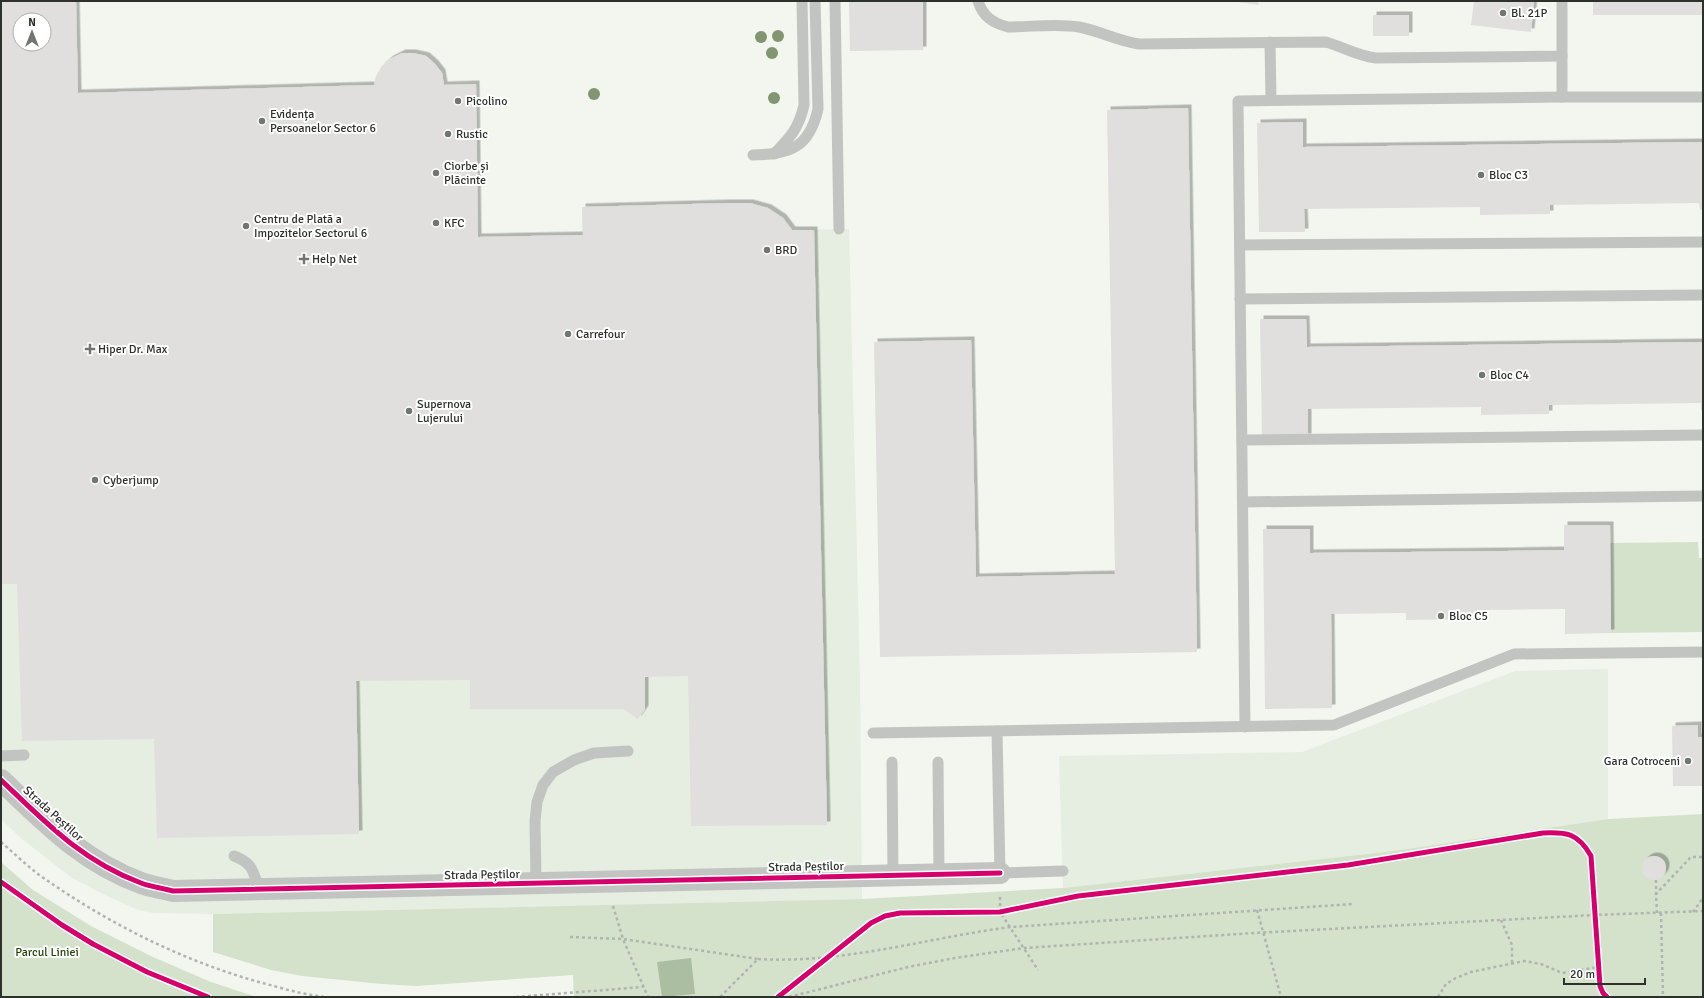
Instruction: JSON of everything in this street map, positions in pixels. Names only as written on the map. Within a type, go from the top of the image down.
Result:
[{"type":"street","name":"Strada Peștilor","points":[[1,780],[56,833],[85,854],[115,872],[142,883],[174,891],[1000,873]]},
{"type":"lane","points":[[774,154],[797,128],[803,112],[802,1]]},
{"type":"lane","points":[[753,155],[774,154],[794,149],[807,136],[814,124],[818,109],[815,1]]},
{"type":"lane","points":[[835,1],[839,229]]},
{"type":"lane","points":[[978,1],[990,20],[1008,27],[1078,27],[1115,39],[1139,44],[1326,42],[1338,45],[1356,54],[1376,58],[1562,56]]},
{"type":"lane","points":[[1562,1],[1562,97]]},
{"type":"lane","points":[[1270,42],[1271,100]]},
{"type":"lane","points":[[1246,727],[1238,101],[1562,97],[1703,97]]},
{"type":"lane","points":[[1240,246],[1703,242]]},
{"type":"lane","points":[[1240,298],[1703,295]]},
{"type":"lane","points":[[1242,440],[1703,435]]},
{"type":"lane","points":[[1243,502],[1703,496]]},
{"type":"lane","points":[[873,733],[1334,725],[1514,654],[1703,652]]},
{"type":"lane","points":[[997,731],[1000,873]]},
{"type":"lane","points":[[536,884],[535,821],[537,802],[543,785],[553,772],[574,760],[594,753],[628,751]]},
{"type":"lane","points":[[1,756],[24,755]]},
{"type":"lane","points":[[892,762],[893,875]]},
{"type":"lane","points":[[938,762],[940,874]]},
{"type":"lane","points":[[234,856],[249,864],[253,870],[259,889]]},
{"type":"lane","name":"Strada Peștilor","points":[[1000,873],[1063,871]]},
{"type":"path","points":[[1,842],[46,880],[93,910],[172,951],[242,978],[310,995],[325,997]]},
{"type":"path","points":[[1656,894],[1691,857],[1703,857]]},
{"type":"path","points":[[1000,873],[1000,912],[1038,970]]},
{"type":"path","points":[[1656,880],[1657,913]]},
{"type":"path","points":[[613,882],[613,905],[623,939],[648,997]]},
{"type":"path","points":[[1693,912],[1703,898]]},
{"type":"path","points":[[570,937],[623,939],[758,959],[781,960],[826,958],[972,932],[1011,927],[1353,904]]},
{"type":"path","points":[[1595,908],[1596,922]]},
{"type":"path","points":[[993,912],[1008,910]]},
{"type":"path","points":[[1257,910],[1281,997]]},
{"type":"path","points":[[789,997],[955,958],[1024,948],[1501,920],[1703,911]]},
{"type":"path","points":[[1661,913],[1663,997]]},
{"type":"path","points":[[1501,920],[1512,945],[1512,963]]},
{"type":"path","points":[[820,963],[838,948]]},
{"type":"path","points":[[720,997],[758,959]]},
{"type":"path","points":[[1438,997],[1446,984],[1471,972],[1524,961],[1541,964],[1562,973],[1599,969],[1599,960]]},
{"type":"path","points":[[516,997],[643,987]]},
{"type":"shaded area","name":"Supernova Lujerului","points":[[1,1],[76,1],[78,93],[374,85],[376,76],[382,66],[390,59],[413,53],[435,64],[442,73],[444,85],[476,84],[478,237],[582,235],[582,207],[728,203],[750,203],[768,208],[783,218],[792,230],[849,229],[860,680],[862,899],[213,914],[153,913],[138,910],[72,878],[22,839],[1,819]]},
{"type":"shaded area","points":[[1608,669],[1608,819],[1393,851],[1063,888],[1059,756],[1302,752],[1515,671]]},
{"type":"shaded area","points":[[691,958],[695,994],[662,997],[657,962]]},
{"type":"green space","points":[[1698,542],[1699,558],[1703,558],[1703,632],[1611,633],[1610,543]]},
{"type":"green space","points":[[1703,814],[1703,997],[574,997],[573,975],[416,986],[382,984],[302,976],[271,970],[213,952],[213,914],[862,899],[1063,888],[1393,851],[1608,819]]},
{"type":"green space","name":"Parcul Liniei","points":[[1,862],[33,890],[91,926],[153,957],[211,982],[257,997],[1,997]]},
{"type":"building","name":"Supernova Lujerului","points":[[1,1],[76,1],[78,93],[374,85],[376,76],[382,66],[390,59],[402,53],[413,53],[426,56],[442,73],[444,85],[476,84],[478,237],[583,235],[582,207],[728,203],[750,203],[768,208],[783,218],[792,230],[814,230],[827,825],[691,826],[688,676],[645,677],[645,709],[638,719],[623,709],[470,709],[470,680],[356,681],[359,834],[157,838],[154,739],[22,741],[17,584],[1,584]]},
{"type":"building","points":[[923,1],[923,50],[850,51],[849,2]]},
{"type":"building","points":[[1231,1],[1259,1],[1258,5]]},
{"type":"building","name":"Bl. 21P","points":[[1474,1],[1534,1],[1531,32],[1471,25]]},
{"type":"building","points":[[1593,1],[1703,1],[1703,15],[1593,15]]},
{"type":"building","points":[[1373,15],[1409,15],[1409,36],[1373,36]]},
{"type":"building","points":[[1188,108],[1197,652],[880,657],[874,342],[971,340],[976,577],[1115,574],[1107,110]]},
{"type":"building","name":"Bloc C3","points":[[1303,122],[1303,147],[1703,142],[1703,209],[1700,210],[1699,203],[1550,205],[1550,214],[1480,215],[1480,207],[1304,209],[1305,232],[1259,232],[1257,123]]},
{"type":"building","name":"Bloc C4","points":[[1260,319],[1306,319],[1307,347],[1703,342],[1703,410],[1701,410],[1701,403],[1549,405],[1549,414],[1481,415],[1481,407],[1308,409],[1308,437],[1262,438]]},
{"type":"building","name":"Bloc C5","points":[[1564,525],[1610,525],[1611,633],[1565,634],[1565,609],[1476,610],[1476,619],[1406,620],[1406,613],[1331,614],[1332,708],[1265,709],[1263,529],[1310,529],[1310,553],[1506,551],[1564,550]]},
{"type":"building","name":"Gara Cotroceni","points":[[1698,725],[1698,737],[1703,737],[1703,786],[1673,786],[1672,726]]},
{"type":"building","points":[[1654,856],[1659,857],[1665,863],[1665,873],[1659,879],[1654,880],[1649,879],[1643,873],[1642,868],[1643,863],[1649,857]]},
{"type":"cycle path","points":[[1,780],[65,839],[100,864],[149,886],[173,891],[1000,873]]},
{"type":"cycle path","points":[[778,997],[871,923],[885,916],[900,913],[1000,912],[1078,896],[1348,865],[1543,833],[1559,833],[1576,838],[1586,848],[1591,856],[1600,986],[1603,993],[1607,997]]},
{"type":"cycle path","points":[[1,882],[62,925],[93,944],[147,972],[208,997]]},
{"type":"place","name":"Bl. 21P","points":[[1503,13]]},
{"type":"place","name":"Picolino","points":[[458,101]]},
{"type":"place","name":"Evidența Persoanelor Sector 6","points":[[262,121]]},
{"type":"place","name":"Rustic","points":[[448,134]]},
{"type":"place","name":"Ciorbe și Plăcinte","points":[[436,173]]},
{"type":"place","name":"Bloc C3","points":[[1481,175]]},
{"type":"place","name":"KFC","points":[[436,223]]},
{"type":"place","name":"Centru de Plată a Impozitelor Sectorul 6","points":[[246,226]]},
{"type":"place","name":"BRD","points":[[767,250]]},
{"type":"place","name":"Help Net","points":[[304,259]]},
{"type":"place","name":"Carrefour","points":[[568,334]]},
{"type":"place","name":"Hiper Dr. Max","points":[[90,349]]},
{"type":"place","name":"Bloc C4","points":[[1482,375]]},
{"type":"place","name":"Supernova Lujerului","points":[[409,411]]},
{"type":"place","name":"Cyberjump","points":[[95,480]]},
{"type":"place","name":"Bloc C5","points":[[1441,616]]},
{"type":"place","name":"Gara Cotroceni","points":[[1688,761]]}]
